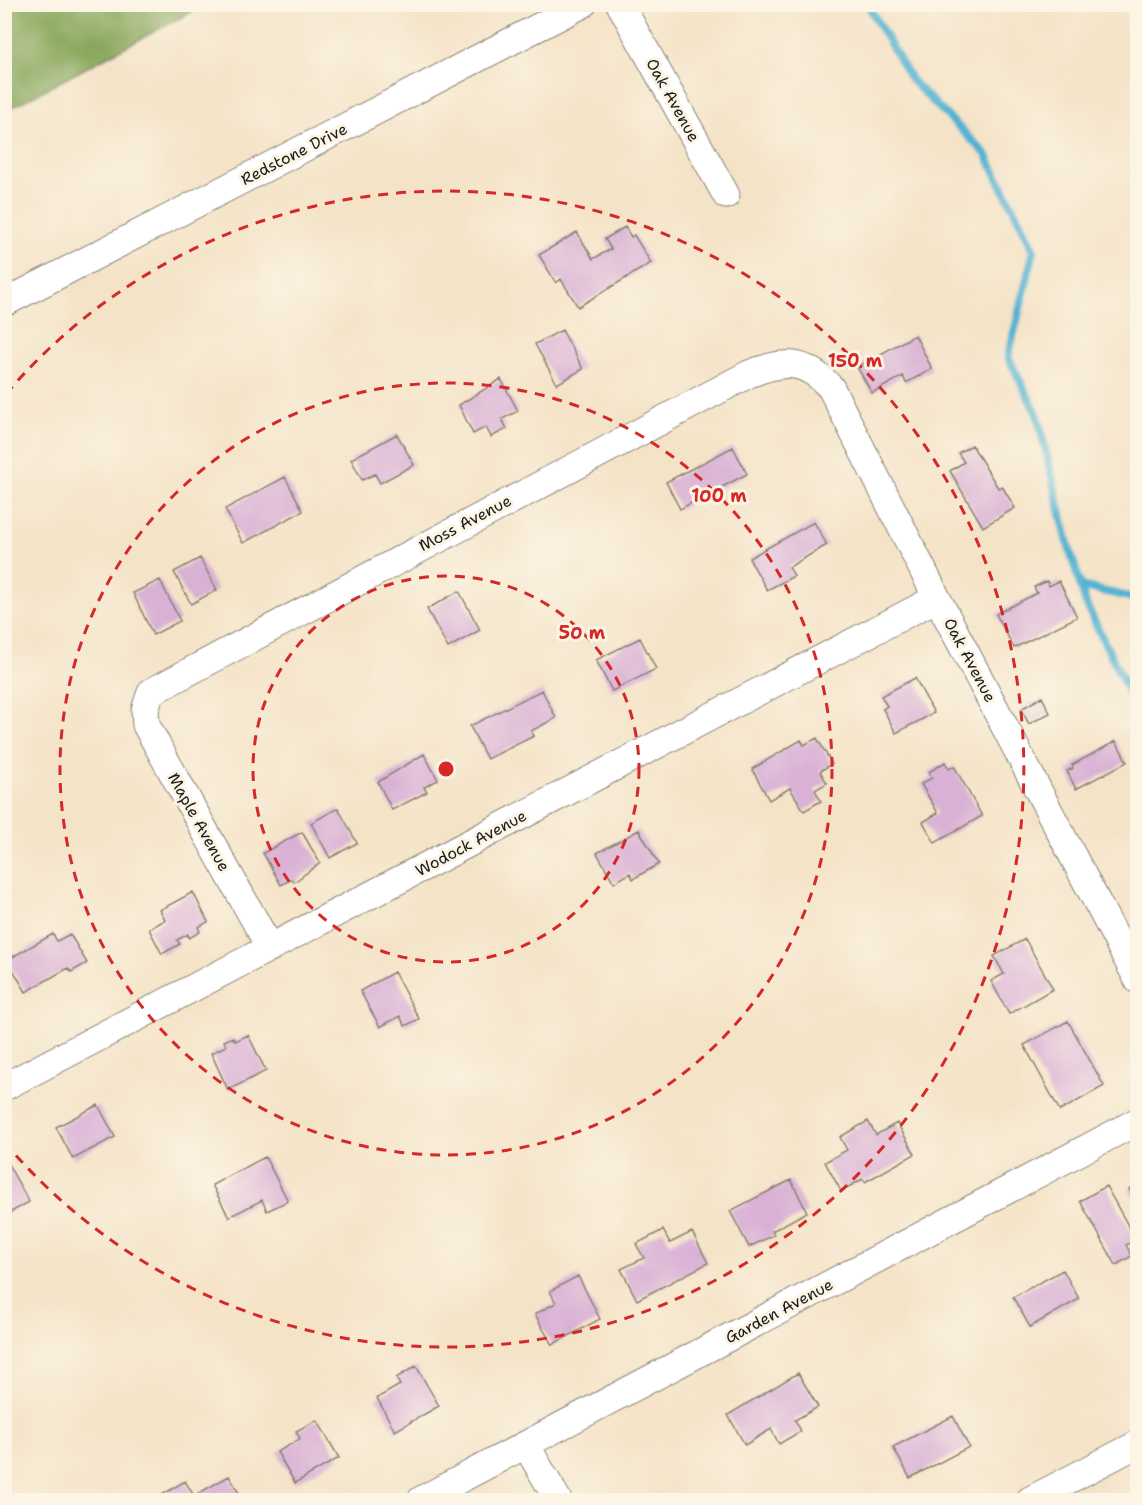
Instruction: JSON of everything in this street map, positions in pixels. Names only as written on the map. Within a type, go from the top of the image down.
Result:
[{"type":"street","name":"Redstone Drive","points":[[4,303],[583,4]]},
{"type":"street","name":"Oak Avenue","points":[[620,4],[726,195]]},
{"type":"street","name":"Oak Avenue","points":[[784,365],[802,365],[818,374],[831,388],[937,598],[1137,980]]},
{"type":"street","name":"Moss Avenue","points":[[151,692],[749,374],[768,366],[784,365]]},
{"type":"street","name":"Wodock Avenue","points":[[4,1087],[937,598]]},
{"type":"street","name":"Maple Avenue","points":[[151,692],[145,710],[146,725],[270,948]]},
{"type":"street","name":"Garden Avenue","points":[[421,1500],[1137,1121]]},
{"type":"street","points":[[1030,1500],[1137,1444]]},
{"type":"street","points":[[526,1445],[558,1500]]},
{"type":"green space","points":[[5,4],[204,4],[204,5],[5,111]]},
{"type":"building","points":[[625,227],[631,237],[634,235],[651,263],[578,307],[561,279],[556,283],[539,255],[577,232],[593,259],[611,249],[605,239]]},
{"type":"building","points":[[562,330],[583,369],[557,384],[535,344]]},
{"type":"building","points":[[915,335],[932,369],[906,383],[903,376],[872,393],[857,367]]},
{"type":"building","points":[[501,379],[518,411],[502,419],[507,429],[491,437],[486,427],[473,434],[459,405]]},
{"type":"building","points":[[397,434],[414,465],[380,483],[375,474],[362,480],[351,459]]},
{"type":"building","points":[[972,445],[998,488],[1002,486],[1015,508],[983,527],[950,471],[964,462],[958,453]]},
{"type":"building","points":[[733,447],[747,474],[680,509],[666,482]]},
{"type":"building","points":[[285,477],[303,511],[243,543],[225,509]]},
{"type":"building","points":[[814,522],[827,545],[789,567],[794,576],[767,590],[749,558]]},
{"type":"building","points":[[200,558],[217,590],[191,604],[174,572]]},
{"type":"building","points":[[160,580],[180,621],[153,635],[133,593]]},
{"type":"building","points":[[1047,581],[1049,586],[1059,581],[1077,617],[1014,648],[996,614],[1037,593],[1034,587]]},
{"type":"building","points":[[459,591],[480,630],[448,648],[427,609]]},
{"type":"building","points":[[640,638],[656,669],[612,691],[596,660]]},
{"type":"building","points":[[915,678],[934,713],[896,733],[883,709],[887,706],[881,696]]},
{"type":"building","points":[[542,690],[556,718],[531,731],[534,736],[487,759],[470,726]]},
{"type":"building","points":[[1042,697],[1050,713],[1029,724],[1021,709]]},
{"type":"building","points":[[817,738],[832,764],[820,771],[827,783],[815,790],[821,801],[804,811],[790,788],[769,800],[752,769],[801,740],[804,745]]},
{"type":"building","points":[[1116,741],[1127,762],[1076,789],[1067,771],[1073,768],[1072,765]]},
{"type":"building","points":[[424,754],[438,780],[424,787],[427,792],[392,810],[378,782]]},
{"type":"building","points":[[945,762],[949,769],[954,766],[982,816],[935,843],[923,822],[938,813],[921,784],[932,778],[929,772]]},
{"type":"building","points":[[338,808],[357,843],[330,858],[311,823]]},
{"type":"building","points":[[639,830],[659,864],[633,879],[630,873],[614,883],[597,853]]},
{"type":"building","points":[[302,832],[320,863],[294,882],[292,879],[281,885],[263,853]]},
{"type":"building","points":[[193,892],[208,922],[198,927],[200,932],[189,938],[188,934],[177,940],[180,944],[162,954],[149,929],[165,920],[160,910]]},
{"type":"building","points":[[53,934],[57,941],[70,934],[87,963],[71,972],[68,968],[26,992],[7,960]]},
{"type":"building","points":[[1025,939],[1053,989],[1009,1014],[991,981],[1004,974],[994,956]]},
{"type":"building","points":[[394,972],[419,1019],[405,1026],[400,1016],[380,1027],[360,991]]},
{"type":"building","points":[[1068,1021],[1104,1086],[1060,1111],[1024,1045]]},
{"type":"building","points":[[248,1035],[266,1071],[228,1090],[211,1053],[226,1046],[224,1041],[233,1037],[235,1041]]},
{"type":"building","points":[[98,1105],[115,1137],[73,1159],[56,1127]]},
{"type":"building","points":[[868,1121],[876,1135],[897,1123],[915,1154],[865,1182],[863,1179],[841,1191],[825,1162],[847,1150],[840,1137]]},
{"type":"building","points":[[4,1157],[29,1202],[4,1216]]},
{"type":"building","points":[[265,1157],[288,1201],[267,1211],[262,1200],[229,1217],[212,1185]]},
{"type":"building","points":[[791,1180],[807,1212],[772,1231],[774,1235],[749,1247],[730,1211]]},
{"type":"building","points":[[1138,1183],[1138,1204],[1129,1189]]},
{"type":"building","points":[[1106,1186],[1136,1240],[1126,1245],[1132,1256],[1116,1265],[1080,1201]]},
{"type":"building","points":[[663,1230],[670,1243],[692,1232],[708,1263],[637,1300],[621,1269],[644,1258],[636,1244]]},
{"type":"building","points":[[1063,1270],[1079,1299],[1030,1327],[1013,1297]]},
{"type":"building","points":[[578,1276],[600,1319],[552,1345],[535,1314],[556,1303],[550,1291]]},
{"type":"building","points":[[416,1366],[439,1406],[395,1431],[377,1398],[400,1385],[396,1378]]},
{"type":"building","points":[[798,1373],[818,1407],[795,1420],[801,1431],[779,1444],[771,1429],[745,1445],[728,1415]]},
{"type":"building","points":[[953,1416],[969,1447],[910,1478],[893,1447]]},
{"type":"building","points":[[317,1420],[339,1458],[295,1483],[277,1452],[300,1439],[296,1431]]},
{"type":"building","points":[[229,1476],[243,1500],[165,1500],[162,1495],[185,1481],[194,1496]]},
{"type":"waterway","points":[[867,4],[912,81],[986,154],[1034,250],[1008,357],[1037,414],[1068,544],[1086,604],[1138,711]]},
{"type":"waterway","points":[[1080,586],[1138,599]]}]
